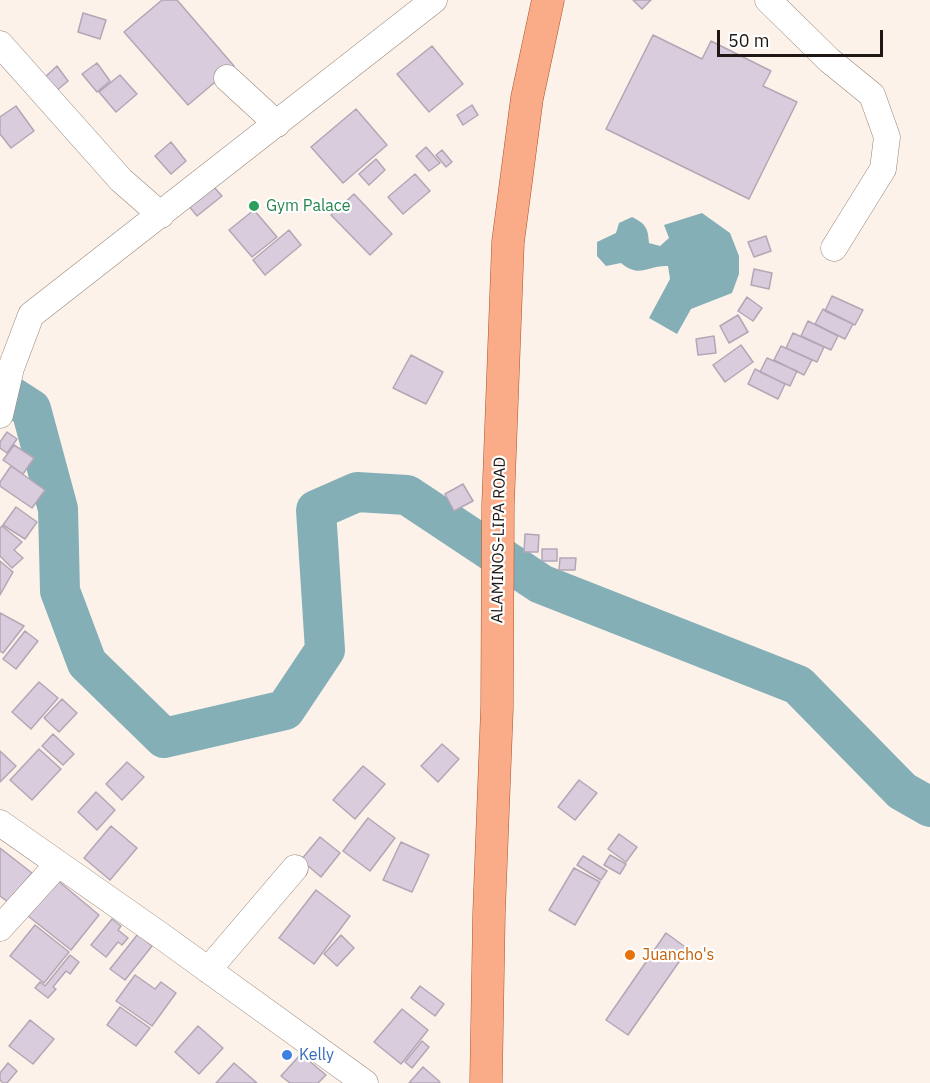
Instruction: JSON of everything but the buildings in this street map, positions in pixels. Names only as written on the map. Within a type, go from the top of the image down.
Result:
[{"type":"main road","name":"ALAMINOS-LIPA ROAD","points":[[486,1083],[489,913],[497,708],[498,505],[507,242],[527,98],[548,0]]},
{"type":"street","points":[[0,415],[11,368],[31,315],[434,0]]},
{"type":"street","points":[[768,0],[829,60],[872,95],[887,137],[883,169],[834,248]]},
{"type":"street","points":[[0,44],[122,180],[161,215]]},
{"type":"street","points":[[227,78],[277,124]]},
{"type":"street","points":[[0,823],[365,1083]]},
{"type":"street","points":[[0,928],[58,864]]},
{"type":"street","points":[[208,970],[295,868]]},
{"type":"water","points":[[702,213],[730,233],[739,256],[739,274],[732,293],[691,309],[677,334],[649,318],[670,279],[668,266],[639,271],[621,263],[606,266],[597,256],[597,242],[616,233],[619,223],[632,217],[645,227],[649,243],[660,246],[669,238],[664,225]]},
{"type":"waterway","points":[[0,389],[31,409],[58,509],[60,591],[87,663],[164,738],[285,710],[325,650],[316,510],[357,492],[407,495],[541,584],[798,685],[902,791],[930,807]]},
{"type":"place","name":"Gym Palace","points":[[254,206]]},
{"type":"place","name":"Juancho's","points":[[630,955]]},
{"type":"place","name":"Kelly","points":[[287,1055]]}]
